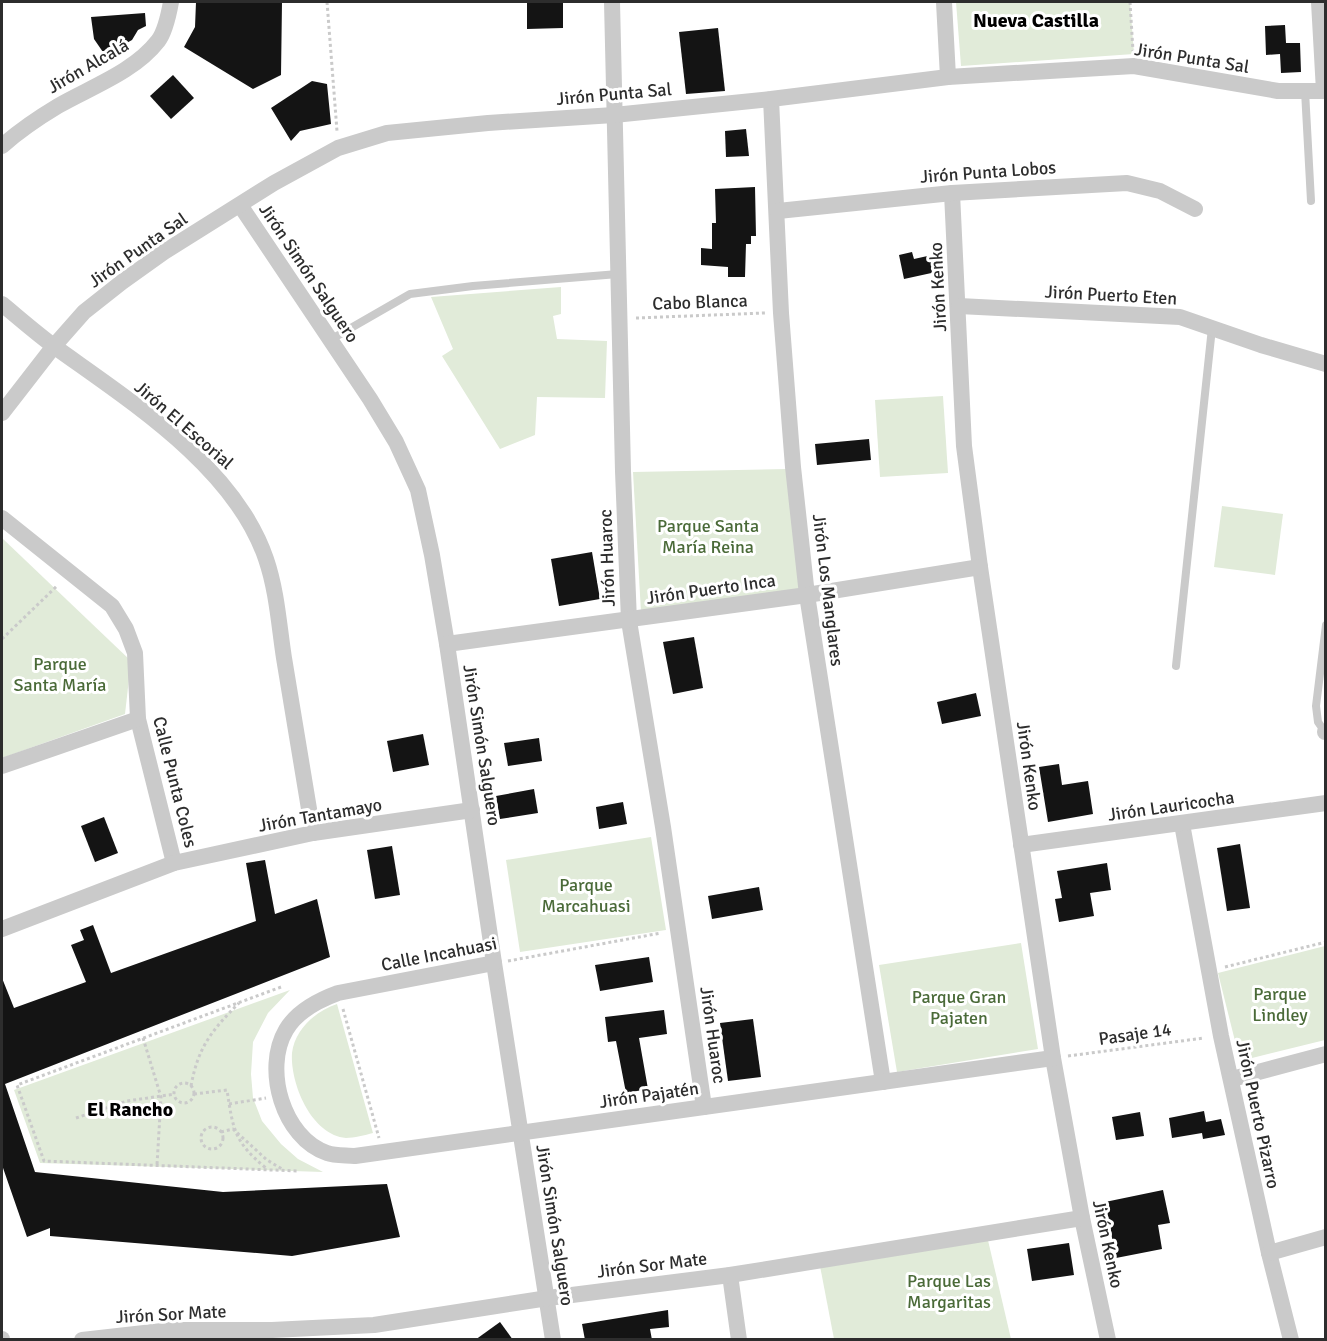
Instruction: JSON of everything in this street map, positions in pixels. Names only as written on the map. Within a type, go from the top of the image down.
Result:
[{"type":"street","name":"Jirón Alcalá","points":[[2,146],[23,128],[144,57],[160,39],[171,2]]},
{"type":"street","name":"Jirón Huaroc","points":[[612,2],[629,621],[704,1107]]},
{"type":"street","points":[[944,2],[948,77]]},
{"type":"street","points":[[1318,2],[1325,91]]},
{"type":"street","name":"Jirón Punta Sal","points":[[2,413],[54,346],[84,312],[122,282],[164,252],[274,183],[338,148],[387,133],[488,123],[614,116],[948,77],[1134,66],[1278,91],[1325,91]]},
{"type":"street","name":"Jirón Los Manglares","points":[[771,99],[781,313],[807,595],[883,1082]]},
{"type":"street","name":"Jirón Punta Lobos","points":[[778,211],[952,193],[1127,183],[1161,191],[1195,209]]},
{"type":"street","name":"Jirón Kenko","points":[[952,193],[964,446],[980,567],[1053,1058],[1082,1218],[1108,1340]]},
{"type":"street","name":"Jirón Simón Salguero","points":[[240,205],[396,442],[418,490],[447,644],[520,1133],[554,1340]]},
{"type":"street","name":"Jirón El Escorial","points":[[2,304],[173,437],[218,478],[245,516],[266,559],[275,600],[313,833]]},
{"type":"street","name":"Jirón Puerto Eten","points":[[959,306],[1180,317],[1261,345],[1326,364]]},
{"type":"street","name":"Calle Punta Coles","points":[[2,518],[112,606],[126,629],[135,653],[138,718],[174,863]]},
{"type":"street","name":"Jirón Puerto Inca","points":[[447,644],[629,621],[980,567]]},
{"type":"street","points":[[2,766],[138,718]]},
{"type":"street","name":"Jirón Lauricocha","points":[[1021,846],[1326,803]]},
{"type":"street","name":"Jirón Tantamayo","points":[[2,929],[174,863],[313,833],[472,810]]},
{"type":"street","name":"Jirón Puerto Pizarro","points":[[1182,824],[1221,1036],[1269,1253],[1291,1340]]},
{"type":"street","name":"Calle Incahuasi","points":[[279,1096],[276,1073],[278,1050],[286,1030],[297,1016],[321,999],[338,993],[494,963]]},
{"type":"street","points":[[1232,1079],[1326,1054]]},
{"type":"street","name":"Jirón Pajatén","points":[[279,1096],[289,1120],[307,1140],[327,1153],[355,1156],[1053,1058]]},
{"type":"street","name":"Jirón Sor Mate","points":[[81,1340],[171,1330],[375,1332],[548,1298],[730,1275],[1082,1218]]},
{"type":"street","points":[[1269,1253],[1326,1236]]},
{"type":"street","points":[[730,1275],[739,1340]]},
{"type":"lane","points":[[1305,91],[1311,201]]},
{"type":"lane","points":[[330,340],[410,294],[473,286],[618,274]]},
{"type":"lane","points":[[1176,666],[1212,327]]},
{"type":"lane","points":[[1325,732],[1318,722],[1316,706],[1326,624]]},
{"type":"path","points":[[327,2],[338,148]]},
{"type":"path","points":[[1130,2],[1134,66]]},
{"type":"path","name":"Cabo Blanca","points":[[620,318],[781,313]]},
{"type":"path","points":[[2,639],[71,573]]},
{"type":"path","name":"Calle Incahuasi","points":[[494,963],[678,930]]},
{"type":"path","points":[[1209,971],[1326,942]]},
{"type":"path","points":[[281,987],[17,1085],[44,1161],[298,1171]]},
{"type":"path","points":[[338,993],[383,1153]]},
{"type":"path","points":[[191,1086],[186,1083],[176,1089],[175,1094],[179,1101],[185,1103],[191,1101],[194,1094],[191,1086],[195,1065],[202,1047],[216,1027],[241,1002]]},
{"type":"path","name":"Pasaje 14","points":[[1053,1058],[1221,1036]]},
{"type":"path","points":[[143,1038],[161,1097],[157,1166]]},
{"type":"path","points":[[194,1094],[227,1090],[233,1129],[250,1155],[267,1170]]},
{"type":"path","points":[[76,1118],[127,1101],[175,1094]]},
{"type":"path","points":[[229,1104],[279,1096]]},
{"type":"path","points":[[221,1132],[223,1138],[217,1148],[209,1149],[203,1145],[201,1138],[205,1129],[212,1127],[221,1132],[233,1129]]},
{"type":"path","points":[[233,1129],[267,1160],[284,1170]]},
{"type":"green space","points":[[956,2],[1130,2],[1134,54],[961,66]]},
{"type":"green space","points":[[561,287],[561,314],[553,316],[557,339],[607,341],[605,398],[537,397],[535,435],[500,449],[442,356],[453,349],[431,297]]},
{"type":"green space","points":[[943,396],[948,473],[880,477],[875,400]]},
{"type":"green space","name":"Parque Santa María Reina","points":[[787,469],[801,591],[641,612],[633,472]]},
{"type":"green space","points":[[1222,506],[1283,514],[1275,575],[1214,567]]},
{"type":"green space","name":"Parque Santa María","points":[[2,538],[131,661],[125,714],[2,758]]},
{"type":"green space","name":"Parque Marcahuasi","points":[[651,837],[666,930],[520,952],[506,860]]},
{"type":"green space","name":"Parque Gran Pajaten","points":[[1021,943],[1038,1049],[897,1072],[879,965]]},
{"type":"green space","name":"Parque Lindley","points":[[1325,946],[1325,1040],[1240,1061],[1218,973]]},
{"type":"green space","points":[[290,990],[268,1013],[253,1042],[251,1074],[253,1098],[262,1121],[281,1144],[298,1159],[323,1172],[40,1163],[14,1090]]},
{"type":"green space","points":[[337,1004],[373,1133],[349,1138],[334,1135],[313,1118],[299,1092],[292,1065],[294,1044],[302,1029],[314,1016]]},
{"type":"green space","name":"Parque Las Margaritas","points":[[987,1236],[1011,1339],[834,1339],[820,1266]]},
{"type":"building","points":[[196,2],[282,2],[281,75],[253,89],[184,47],[195,27]]},
{"type":"building","points":[[527,2],[563,2],[563,28],[527,29]]},
{"type":"building","points":[[145,13],[146,26],[138,30],[132,40],[105,55],[94,39],[91,17]]},
{"type":"building","points":[[1285,25],[1286,43],[1300,43],[1301,72],[1281,73],[1280,54],[1266,55],[1265,26]]},
{"type":"building","points":[[718,28],[725,91],[686,94],[679,32]]},
{"type":"building","points":[[173,75],[194,98],[171,119],[150,96]]},
{"type":"building","points":[[312,81],[327,84],[331,124],[300,131],[291,141],[271,108]]},
{"type":"building","points":[[746,129],[749,156],[726,157],[725,131]]},
{"type":"building","points":[[755,187],[756,236],[751,236],[751,244],[746,244],[745,277],[728,277],[728,267],[701,265],[701,248],[712,249],[712,223],[716,223],[715,189]]},
{"type":"building","points":[[912,252],[914,259],[932,255],[936,272],[904,279],[899,255]]},
{"type":"building","points":[[869,439],[871,460],[817,465],[815,444]]},
{"type":"building","points":[[592,552],[600,599],[559,606],[551,559]]},
{"type":"building","points":[[694,637],[703,688],[673,694],[663,642]]},
{"type":"building","points":[[976,693],[981,716],[942,724],[937,702]]},
{"type":"building","points":[[423,734],[429,765],[393,772],[387,741]]},
{"type":"building","points":[[539,738],[542,761],[508,766],[504,743]]},
{"type":"building","points":[[1059,764],[1062,785],[1088,781],[1093,814],[1048,822],[1039,767]]},
{"type":"building","points":[[534,789],[538,813],[500,819],[496,796]]},
{"type":"building","points":[[623,802],[627,824],[599,829],[596,807]]},
{"type":"building","points":[[104,817],[118,853],[95,862],[81,826]]},
{"type":"building","points":[[1240,844],[1250,908],[1227,911],[1217,848]]},
{"type":"building","points":[[392,846],[400,895],[375,899],[367,850]]},
{"type":"building","points":[[265,860],[275,914],[317,899],[330,957],[5,1084],[35,1172],[223,1192],[387,1184],[400,1237],[292,1256],[50,1236],[50,1228],[27,1237],[2,1165],[2,978],[14,1008],[86,982],[71,945],[84,940],[80,930],[93,925],[111,973],[256,921],[246,863]]},
{"type":"building","points":[[1107,863],[1111,890],[1090,893],[1094,916],[1059,922],[1055,899],[1062,898],[1057,871]]},
{"type":"building","points":[[759,887],[763,910],[712,919],[708,896]]},
{"type":"building","points":[[649,957],[653,982],[600,991],[595,965]]},
{"type":"building","points":[[664,1010],[667,1034],[639,1038],[648,1089],[626,1093],[616,1041],[608,1042],[605,1017]]},
{"type":"building","points":[[753,1019],[761,1077],[728,1081],[720,1023]]},
{"type":"building","points":[[1204,1111],[1206,1122],[1221,1119],[1225,1135],[1203,1139],[1202,1133],[1172,1138],[1169,1118]]},
{"type":"building","points":[[1140,1112],[1144,1136],[1116,1140],[1112,1117]]},
{"type":"building","points":[[1163,1190],[1170,1223],[1158,1225],[1162,1249],[1116,1258],[1105,1202]]},
{"type":"building","points":[[1069,1243],[1074,1275],[1032,1281],[1027,1249]]},
{"type":"building","points":[[668,1310],[669,1327],[650,1329],[652,1340],[585,1340],[582,1324]]},
{"type":"building","points":[[500,1322],[513,1340],[475,1340]]},
{"type":"district","name":"Nueva Castilla","points":[[1036,20]]},
{"type":"district","name":"El Rancho","points":[[130,1109]]}]
